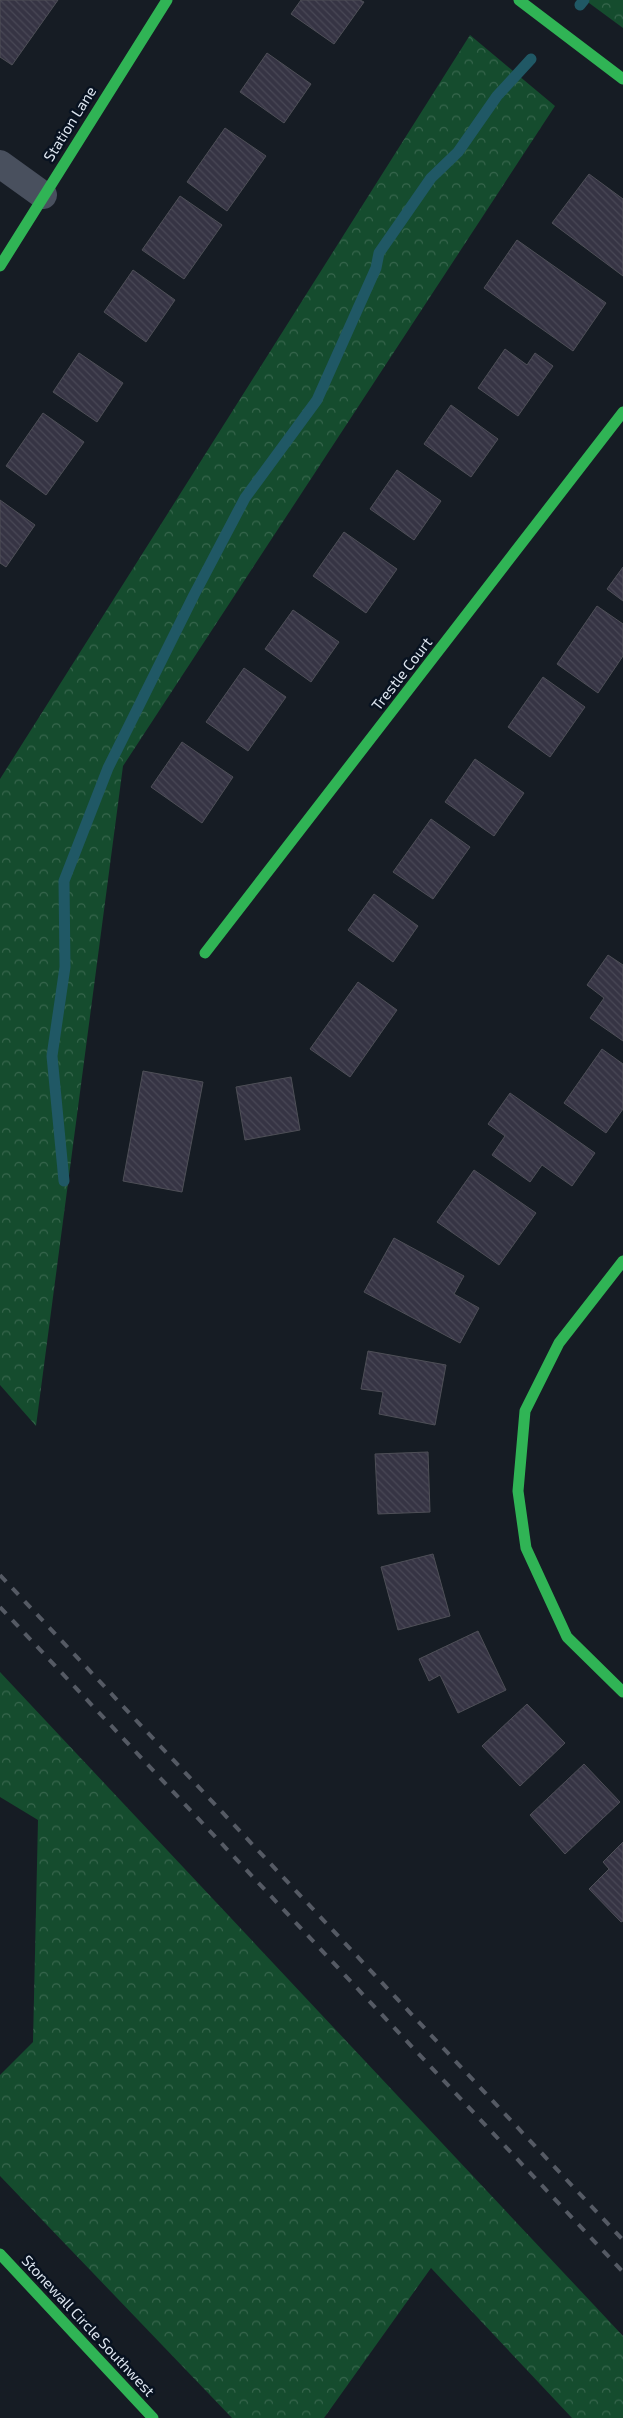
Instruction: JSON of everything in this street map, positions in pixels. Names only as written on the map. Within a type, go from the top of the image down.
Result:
[{"type":"street","name":"Station Lane","points":[[0,266],[168,0]]},
{"type":"street","points":[[519,0],[623,78]]},
{"type":"street","points":[[0,164],[43,196]]},
{"type":"street","name":"Trestle Court","points":[[205,954],[623,412]]},
{"type":"street","points":[[623,1261],[558,1343],[525,1410],[518,1491],[526,1548],[567,1637],[623,1692]]},
{"type":"street","name":"Stonewall Circle Southwest","points":[[0,2254],[153,2418]]},
{"type":"green space","points":[[585,0],[623,0],[623,28]]},
{"type":"green space","points":[[470,35],[555,106],[123,766],[36,1426],[0,1385],[0,779]]},
{"type":"green space","points":[[0,1672],[623,2336],[623,2418],[572,2418],[431,2268],[324,2418],[232,2418],[0,2176],[0,2075],[33,2042],[38,1820],[0,1797]]},
{"type":"building","points":[[0,0],[58,0],[12,65],[0,57]]},
{"type":"building","points":[[301,0],[360,0],[364,2],[334,44],[291,14]]},
{"type":"building","points":[[267,53],[311,84],[284,123],[240,92]]},
{"type":"building","points":[[225,128],[266,156],[227,211],[187,182]]},
{"type":"building","points":[[589,174],[623,199],[623,276],[552,223]]},
{"type":"building","points":[[180,196],[222,225],[184,279],[142,250]]},
{"type":"building","points":[[517,240],[606,303],[573,351],[484,288]]},
{"type":"building","points":[[133,270],[175,300],[146,342],[104,312]]},
{"type":"building","points":[[505,349],[527,365],[535,353],[553,366],[518,416],[478,388]]},
{"type":"building","points":[[79,353],[123,383],[97,422],[53,392]]},
{"type":"building","points":[[451,405],[498,439],[471,477],[424,444]]},
{"type":"building","points":[[43,413],[84,442],[46,495],[6,466]]},
{"type":"building","points":[[397,470],[441,501],[414,540],[370,509]]},
{"type":"building","points":[[0,500],[35,525],[6,567],[0,563]]},
{"type":"building","points":[[344,532],[397,569],[366,613],[313,576]]},
{"type":"building","points":[[623,567],[623,601],[607,589]]},
{"type":"building","points":[[597,606],[623,624],[623,656],[598,693],[557,664]]},
{"type":"building","points":[[293,610],[339,642],[311,682],[265,649]]},
{"type":"building","points":[[244,668],[286,697],[248,751],[206,722]]},
{"type":"building","points":[[543,677],[585,707],[550,757],[508,727]]},
{"type":"building","points":[[182,742],[233,777],[202,823],[151,787]]},
{"type":"building","points":[[475,759],[524,793],[494,836],[445,802]]},
{"type":"building","points":[[431,819],[470,847],[433,899],[393,872]]},
{"type":"building","points":[[374,894],[418,926],[393,962],[348,930]]},
{"type":"building","points":[[608,955],[623,965],[623,1041],[590,1018],[604,998],[587,985]]},
{"type":"building","points":[[358,982],[397,1010],[350,1077],[310,1049]]},
{"type":"building","points":[[602,1049],[623,1064],[623,1109],[606,1133],[564,1103]]},
{"type":"building","points":[[143,1071],[203,1082],[182,1192],[123,1181]]},
{"type":"building","points":[[291,1077],[300,1130],[245,1140],[236,1087]]},
{"type":"building","points":[[510,1093],[595,1153],[572,1186],[542,1165],[530,1182],[492,1155],[505,1136],[488,1124]]},
{"type":"building","points":[[474,1170],[536,1213],[499,1265],[437,1222]]},
{"type":"building","points":[[394,1238],[464,1276],[454,1294],[479,1308],[460,1343],[364,1292]]},
{"type":"building","points":[[368,1351],[446,1365],[435,1425],[379,1414],[383,1392],[361,1389]]},
{"type":"building","points":[[428,1452],[430,1512],[378,1514],[375,1454]]},
{"type":"building","points":[[433,1554],[450,1616],[398,1630],[381,1567]]},
{"type":"building","points":[[478,1631],[506,1690],[458,1713],[440,1675],[429,1681],[419,1659]]},
{"type":"building","points":[[527,1704],[565,1743],[520,1786],[482,1746]]},
{"type":"building","points":[[584,1764],[620,1802],[565,1854],[530,1815]]},
{"type":"building","points":[[623,1842],[623,1921],[621,1922],[589,1889],[609,1869],[603,1862]]},
{"type":"waterway","points":[[580,5],[584,0]]},
{"type":"waterway","points":[[64,1181],[52,1056],[65,967],[64,881],[108,768],[194,595],[245,498],[317,400],[376,268],[379,253],[431,178],[458,152],[497,96],[531,59]]},
{"type":"railway","points":[[0,1575],[623,2240]]},
{"type":"railway","points":[[0,1607],[623,2272]]},
{"type":"traffic: fast","points":[[0,266],[167,0]]},
{"type":"traffic: fast","points":[[519,0],[623,79]]},
{"type":"traffic: fast","points":[[205,953],[623,412]]},
{"type":"traffic: fast","points":[[623,1261],[559,1343],[525,1411],[518,1491],[526,1548],[567,1637],[623,1692]]},
{"type":"traffic: fast","points":[[0,2254],[153,2418]]}]
